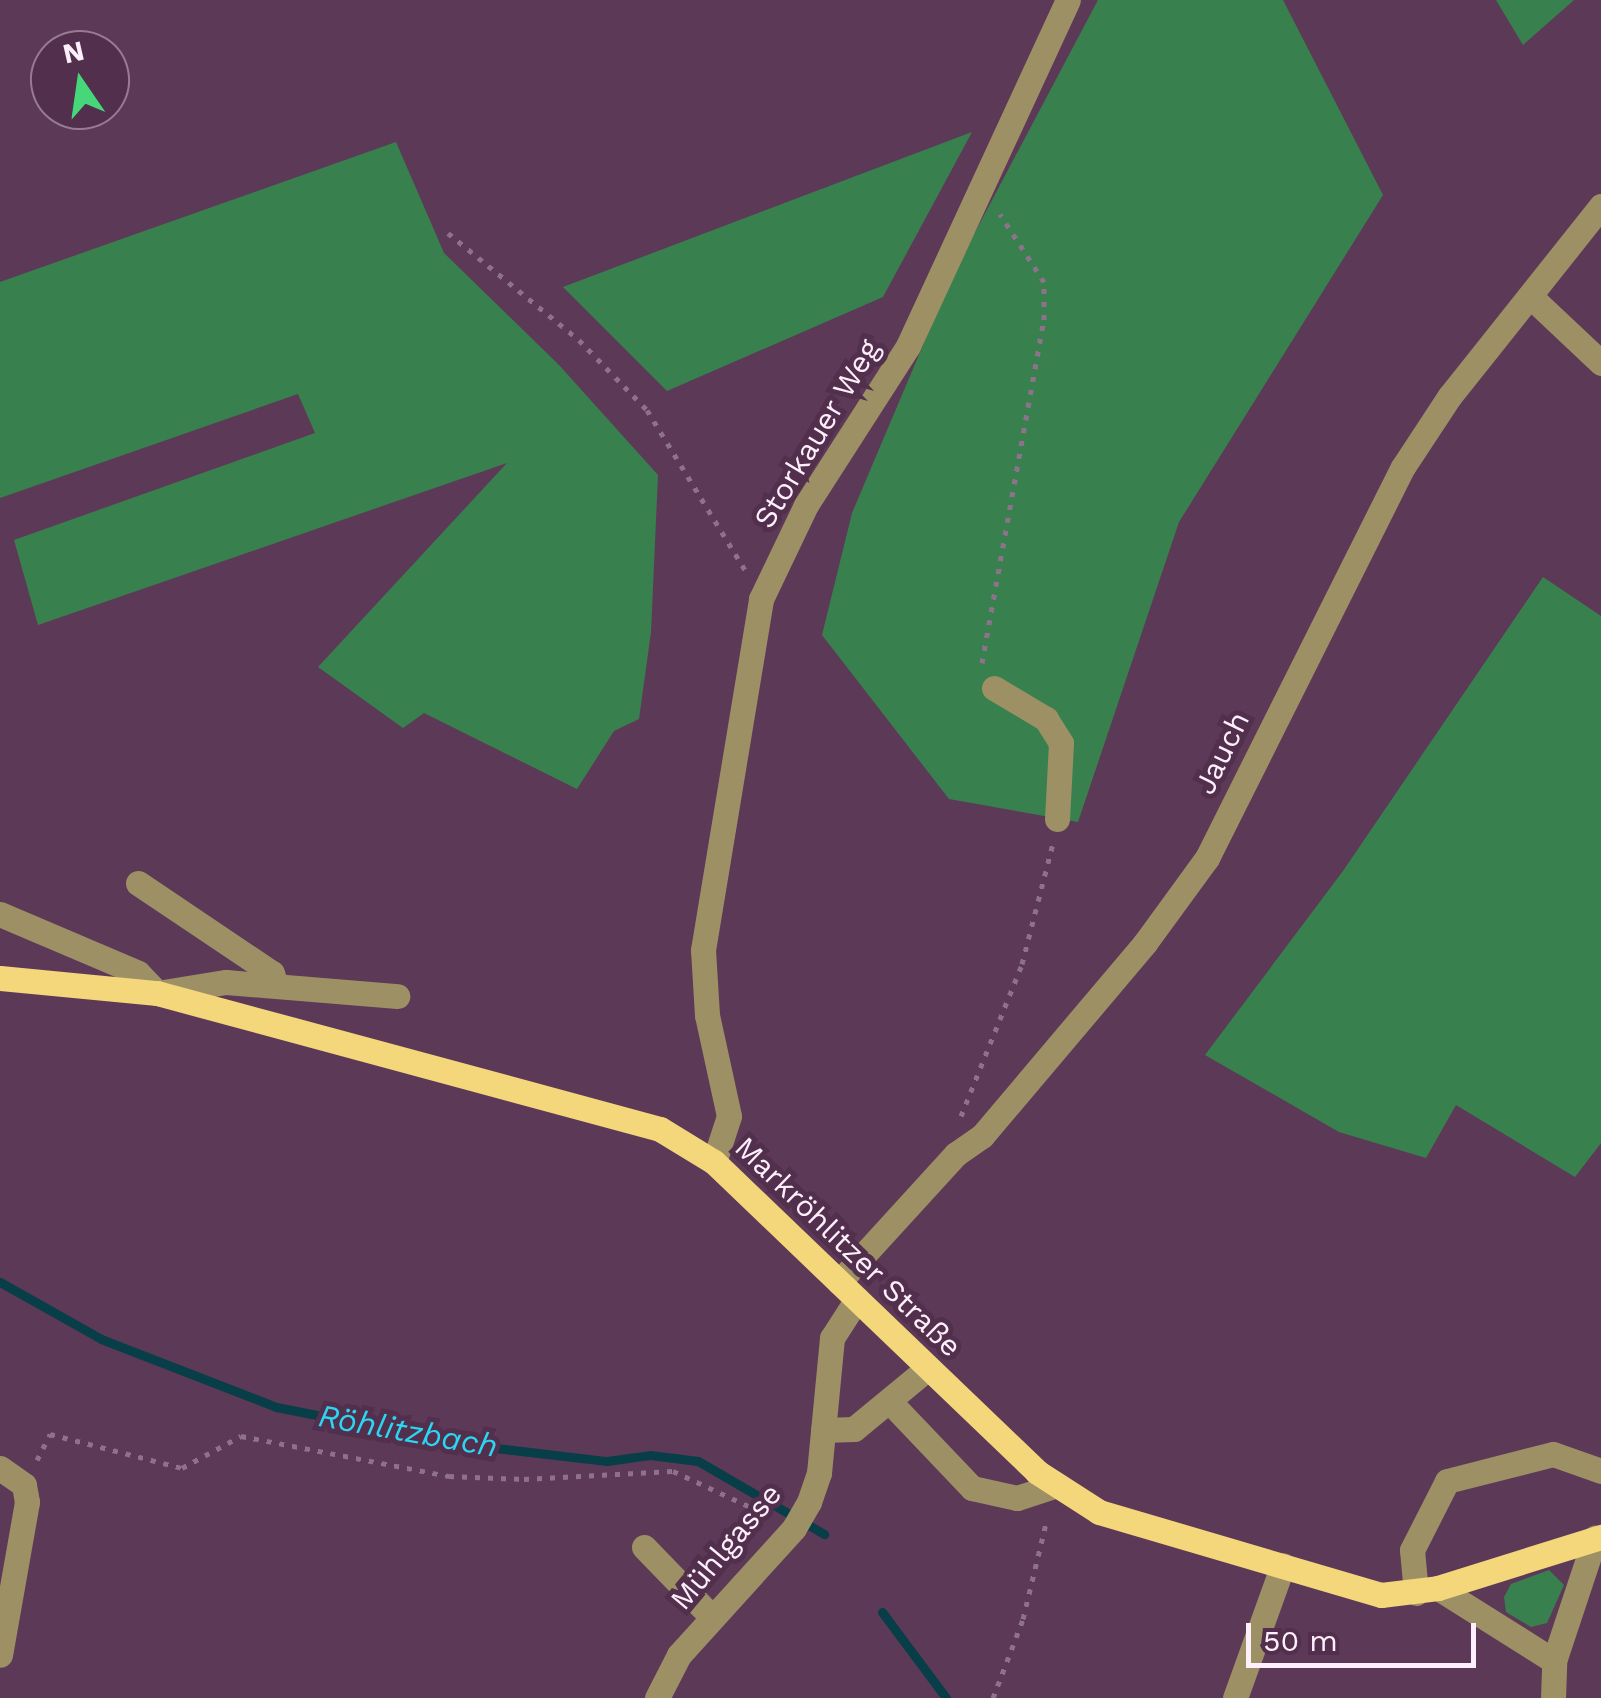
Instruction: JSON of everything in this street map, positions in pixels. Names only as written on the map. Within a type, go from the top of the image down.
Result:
[{"type":"main road","name":"Markröhlitzer Straße","points":[[0,978],[157,993],[583,1104],[660,1129],[714,1162],[1055,1486],[1099,1512],[1381,1595],[1427,1591]]},
{"type":"main road","points":[[1427,1591],[1598,1538]]},
{"type":"street","name":"Storkauer Weg","points":[[714,1162],[729,1116],[707,1015],[703,950],[761,599],[806,505],[908,346],[984,191],[1068,0]]},
{"type":"street","name":"Jauch","points":[[848,1290],[956,1154],[1007,1106],[1146,943],[1207,858],[1404,466],[1601,206]]},
{"type":"street","points":[[1530,296],[1601,363]]},
{"type":"street","points":[[994,688],[1046,719],[1061,742],[1057,819]]},
{"type":"street","points":[[138,883],[272,973],[276,985]]},
{"type":"street","points":[[0,914],[138,972],[157,993],[196,982],[397,996]]},
{"type":"street","name":"Mühlgasse","points":[[657,1698],[710,1615],[794,1528],[808,1502],[823,1430],[832,1338],[848,1290]]},
{"type":"street","points":[[823,1430],[854,1430],[928,1368]]},
{"type":"street","points":[[890,1402],[972,1488],[1017,1498],[1055,1486]]},
{"type":"street","points":[[1554,1661],[1427,1591],[1412,1550],[1447,1480],[1554,1454],[1601,1471]]},
{"type":"street","points":[[0,1468],[24,1485],[27,1519],[0,1656]]},
{"type":"street","points":[[1553,1698],[1554,1661],[1598,1538]]},
{"type":"street","points":[[644,1547],[710,1615]]},
{"type":"street","points":[[1235,1698],[1283,1565]]},
{"type":"path","points":[[984,191],[1044,282],[1044,320],[979,657],[994,688]]},
{"type":"path","points":[[448,233],[579,340],[647,410],[761,599]]},
{"type":"path","points":[[956,1154],[961,1116],[1022,964],[1057,819]]},
{"type":"path","points":[[24,1485],[50,1434],[182,1468],[240,1436],[450,1476],[524,1480],[673,1471],[794,1528]]},
{"type":"path","points":[[993,1698],[1023,1619],[1055,1486]]},
{"type":"green space","points":[[1098,0],[1283,0],[1383,195],[1179,522],[1078,822],[949,799],[822,635],[852,513],[954,272]]},
{"type":"green space","points":[[1496,0],[1574,0],[1523,45]]},
{"type":"green space","points":[[972,132],[883,297],[667,391],[563,287]]},
{"type":"green space","points":[[396,142],[444,253],[559,365],[658,475],[651,632],[639,719],[614,731],[577,789],[424,713],[403,728],[318,667],[507,463],[38,625],[14,540],[315,433],[298,394],[0,498],[0,282]]},
{"type":"green space","points":[[1543,577],[1601,616],[1601,1143],[1575,1177],[1456,1105],[1426,1158],[1339,1132],[1205,1055],[1343,871]]},
{"type":"green space","points":[[1549,1570],[1564,1585],[1547,1623],[1531,1627],[1506,1612],[1504,1597],[1511,1584]]},
{"type":"waterway","name":"Röhlitzbach","points":[[0,1282],[101,1339],[276,1407],[470,1445],[607,1461],[650,1455],[698,1461],[824,1534]]},
{"type":"waterway","name":"Röhlitzbach","points":[[882,1612],[946,1698]]}]
